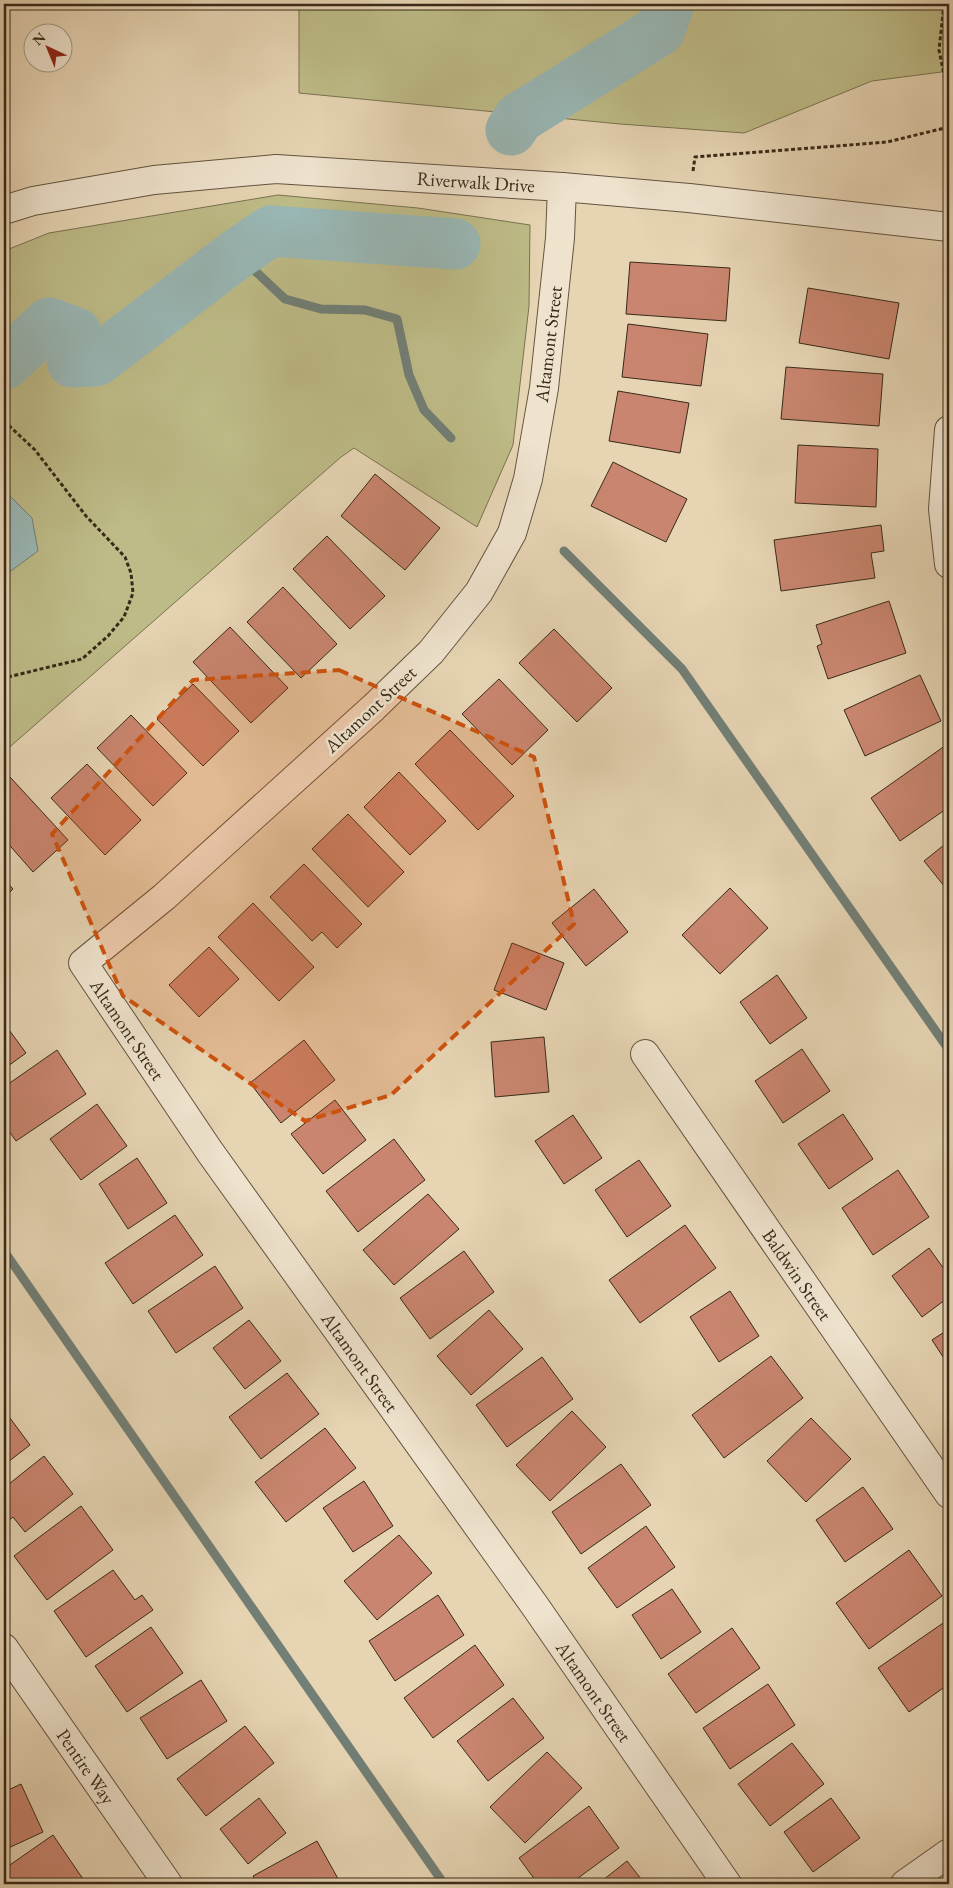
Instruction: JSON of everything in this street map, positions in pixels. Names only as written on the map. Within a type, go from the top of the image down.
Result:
[{"type":"street","name":"Riverwalk Drive","points":[[4,210],[33,201],[154,180],[276,169],[562,187],[689,198],[949,228]]},
{"type":"street","name":"Altamont Street","points":[[562,187],[560,238],[544,388],[528,478],[512,533],[479,592],[431,652],[373,708],[164,896],[83,963],[210,1152],[535,1606],[727,1884]]},
{"type":"street","points":[[949,430],[943,509],[949,564]]},
{"type":"street","name":"Baldwin Street","points":[[645,1054],[949,1494]]},
{"type":"street","name":"Pentire Way","points":[[4,1648],[168,1884]]},
{"type":"street","points":[[905,1884],[949,1853]]},
{"type":"path","points":[[944,4],[939,50],[946,84],[949,86]]},
{"type":"path","points":[[689,198],[695,157],[887,142],[949,127]]},
{"type":"path","points":[[4,421],[35,450],[86,516],[125,557],[131,573],[133,594],[124,617],[108,636],[82,659],[8,677],[4,680]]},
{"type":"highlighted area","points":[[339,670],[534,757],[574,924],[391,1095],[305,1121],[123,996],[52,834],[193,680]]},
{"type":"shaded area","points":[[299,4],[949,4],[949,71],[872,81],[744,133],[620,124],[299,93]]},
{"type":"shaded area","points":[[278,195],[418,208],[530,225],[529,306],[513,445],[477,527],[354,448],[341,457],[4,752],[4,251],[49,233]]},
{"type":"water","points":[[4,490],[32,518],[38,551],[4,576]]},
{"type":"building","points":[[630,262],[730,268],[726,321],[626,314]]},
{"type":"building","points":[[808,288],[899,303],[889,359],[799,343]]},
{"type":"building","points":[[628,324],[708,334],[701,386],[622,377]]},
{"type":"building","points":[[786,367],[883,374],[879,426],[781,419]]},
{"type":"building","points":[[618,391],[689,403],[680,453],[609,441]]},
{"type":"building","points":[[798,445],[878,449],[876,507],[795,503]]},
{"type":"building","points":[[613,462],[687,499],[666,542],[591,506]]},
{"type":"building","points":[[375,474],[440,528],[405,570],[341,516]]},
{"type":"building","points":[[881,525],[884,551],[871,553],[875,578],[781,591],[774,540]]},
{"type":"building","points":[[327,536],[385,596],[350,629],[293,569]]},
{"type":"building","points":[[283,587],[337,644],[301,678],[247,622]]},
{"type":"building","points":[[889,601],[906,653],[828,679],[817,646],[822,644],[816,625]]},
{"type":"building","points":[[230,627],[288,688],[251,723],[193,662]]},
{"type":"building","points":[[554,629],[612,688],[577,722],[519,663]]},
{"type":"building","points":[[920,675],[941,721],[865,756],[844,710]]},
{"type":"building","points":[[499,679],[548,730],[512,765],[462,714]]},
{"type":"building","points":[[193,684],[239,731],[203,766],[157,719]]},
{"type":"building","points":[[131,715],[187,773],[153,806],[97,748]]},
{"type":"building","points":[[450,730],[514,796],[478,830],[415,764]]},
{"type":"building","points":[[949,743],[949,807],[900,841],[871,798]]},
{"type":"building","points":[[87,764],[141,820],[105,855],[51,798]]},
{"type":"building","points":[[399,772],[446,821],[410,855],[364,807]]},
{"type":"building","points":[[10,777],[68,840],[33,872],[4,839],[4,783]]},
{"type":"building","points":[[348,814],[404,872],[368,907],[312,849]]},
{"type":"building","points":[[949,841],[949,892],[924,861]]},
{"type":"building","points":[[304,864],[362,924],[337,948],[322,932],[312,941],[270,897]]},
{"type":"building","points":[[4,879],[13,889],[4,898]]},
{"type":"building","points":[[730,888],[768,928],[720,974],[682,935]]},
{"type":"building","points":[[594,889],[628,932],[586,966],[552,923]]},
{"type":"building","points":[[253,903],[314,967],[279,1001],[218,937]]},
{"type":"building","points":[[512,943],[564,963],[546,1010],[494,990]]},
{"type":"building","points":[[209,947],[239,979],[199,1017],[169,985]]},
{"type":"building","points":[[777,975],[807,1018],[770,1044],[740,1002]]},
{"type":"building","points":[[4,1023],[26,1053],[4,1069]]},
{"type":"building","points":[[544,1037],[549,1092],[495,1097],[491,1042]]},
{"type":"building","points":[[304,1040],[335,1080],[281,1123],[250,1083]]},
{"type":"building","points":[[802,1049],[830,1091],[783,1123],[755,1081]]},
{"type":"building","points":[[57,1050],[86,1094],[16,1141],[4,1124],[4,1087]]},
{"type":"building","points":[[335,1100],[366,1140],[323,1174],[291,1134]]},
{"type":"building","points":[[97,1104],[127,1146],[81,1180],[50,1139]]},
{"type":"building","points":[[843,1114],[873,1159],[829,1189],[798,1144]]},
{"type":"building","points":[[573,1115],[602,1158],[564,1184],[535,1141]]},
{"type":"building","points":[[394,1139],[425,1180],[358,1232],[326,1191]]},
{"type":"building","points":[[137,1158],[167,1203],[128,1229],[99,1184]]},
{"type":"building","points":[[639,1160],[671,1206],[627,1237],[595,1190]]},
{"type":"building","points":[[898,1170],[929,1217],[873,1255],[842,1208]]},
{"type":"building","points":[[428,1194],[459,1229],[394,1285],[363,1250]]},
{"type":"building","points":[[175,1215],[203,1255],[133,1304],[105,1263]]},
{"type":"building","points":[[685,1225],[716,1268],[640,1323],[609,1280]]},
{"type":"building","points":[[929,1248],[949,1276],[949,1297],[922,1317],[892,1276]]},
{"type":"building","points":[[464,1251],[494,1292],[430,1339],[400,1298]]},
{"type":"building","points":[[215,1266],[243,1308],[176,1353],[148,1311]]},
{"type":"building","points":[[730,1291],[759,1336],[719,1362],[690,1317]]},
{"type":"building","points":[[489,1310],[523,1349],[471,1395],[437,1356]]},
{"type":"building","points":[[249,1320],[281,1361],[245,1389],[213,1348]]},
{"type":"building","points":[[949,1329],[949,1366],[932,1340]]},
{"type":"building","points":[[771,1356],[803,1398],[724,1458],[692,1415]]},
{"type":"building","points":[[542,1357],[573,1399],[507,1447],[476,1405]]},
{"type":"building","points":[[287,1373],[319,1414],[261,1459],[229,1417]]},
{"type":"building","points":[[4,1410],[30,1445],[4,1465]]},
{"type":"building","points":[[572,1411],[606,1447],[550,1501],[516,1465]]},
{"type":"building","points":[[811,1418],[851,1459],[806,1502],[767,1461]]},
{"type":"building","points":[[325,1428],[356,1468],[286,1522],[255,1482]]},
{"type":"building","points":[[44,1456],[73,1494],[25,1532],[13,1517],[4,1524],[4,1488]]},
{"type":"building","points":[[621,1464],[651,1505],[581,1554],[552,1512]]},
{"type":"building","points":[[364,1481],[393,1526],[353,1552],[323,1508]]},
{"type":"building","points":[[863,1487],[893,1529],[845,1562],[816,1520]]},
{"type":"building","points":[[81,1506],[113,1550],[47,1600],[14,1556]]},
{"type":"building","points":[[646,1526],[675,1567],[617,1608],[588,1568]]},
{"type":"building","points":[[399,1535],[432,1573],[377,1620],[344,1581]]},
{"type":"building","points":[[909,1550],[942,1596],[869,1649],[836,1603]]},
{"type":"building","points":[[113,1570],[135,1600],[142,1595],[153,1610],[86,1657],[54,1611]]},
{"type":"building","points":[[672,1589],[701,1632],[661,1659],[632,1615]]},
{"type":"building","points":[[438,1595],[464,1635],[395,1681],[369,1641]]},
{"type":"building","points":[[949,1619],[949,1684],[909,1712],[878,1668]]},
{"type":"building","points":[[151,1627],[183,1673],[127,1712],[95,1666]]},
{"type":"building","points":[[732,1628],[760,1668],[696,1713],[668,1674]]},
{"type":"building","points":[[475,1645],[504,1685],[433,1738],[404,1698]]},
{"type":"building","points":[[201,1680],[227,1721],[167,1759],[140,1718]]},
{"type":"building","points":[[768,1684],[795,1725],[730,1769],[703,1728]]},
{"type":"building","points":[[513,1698],[544,1738],[488,1781],[457,1741]]},
{"type":"building","points":[[245,1726],[274,1763],[206,1816],[177,1779]]},
{"type":"building","points":[[792,1743],[824,1784],[770,1826],[738,1784]]},
{"type":"building","points":[[547,1752],[582,1788],[525,1843],[490,1807]]},
{"type":"building","points":[[21,1784],[43,1832],[4,1850],[4,1792]]},
{"type":"building","points":[[259,1798],[286,1833],[248,1864],[220,1829]]},
{"type":"building","points":[[831,1798],[860,1838],[813,1872],[784,1832]]},
{"type":"building","points":[[589,1806],[619,1848],[570,1884],[538,1884],[519,1858]]},
{"type":"building","points":[[53,1835],[83,1879],[75,1884],[4,1884],[4,1869]]},
{"type":"building","points":[[317,1841],[341,1884],[257,1884],[253,1876]]},
{"type":"building","points":[[627,1861],[645,1884],[598,1884]]},
{"type":"waterway","points":[[511,130],[519,118],[660,30],[669,4]]},
{"type":"waterway","points":[[5,364],[49,323],[76,333],[72,362],[96,361],[237,254],[271,231],[455,244]]},
{"type":"waterway","points":[[237,254],[285,299],[321,309],[365,310],[397,319],[409,375],[424,410],[451,438]]},
{"type":"waterway","points":[[564,551],[682,669],[949,1050]]},
{"type":"waterway","points":[[4,1251],[444,1884]]}]
